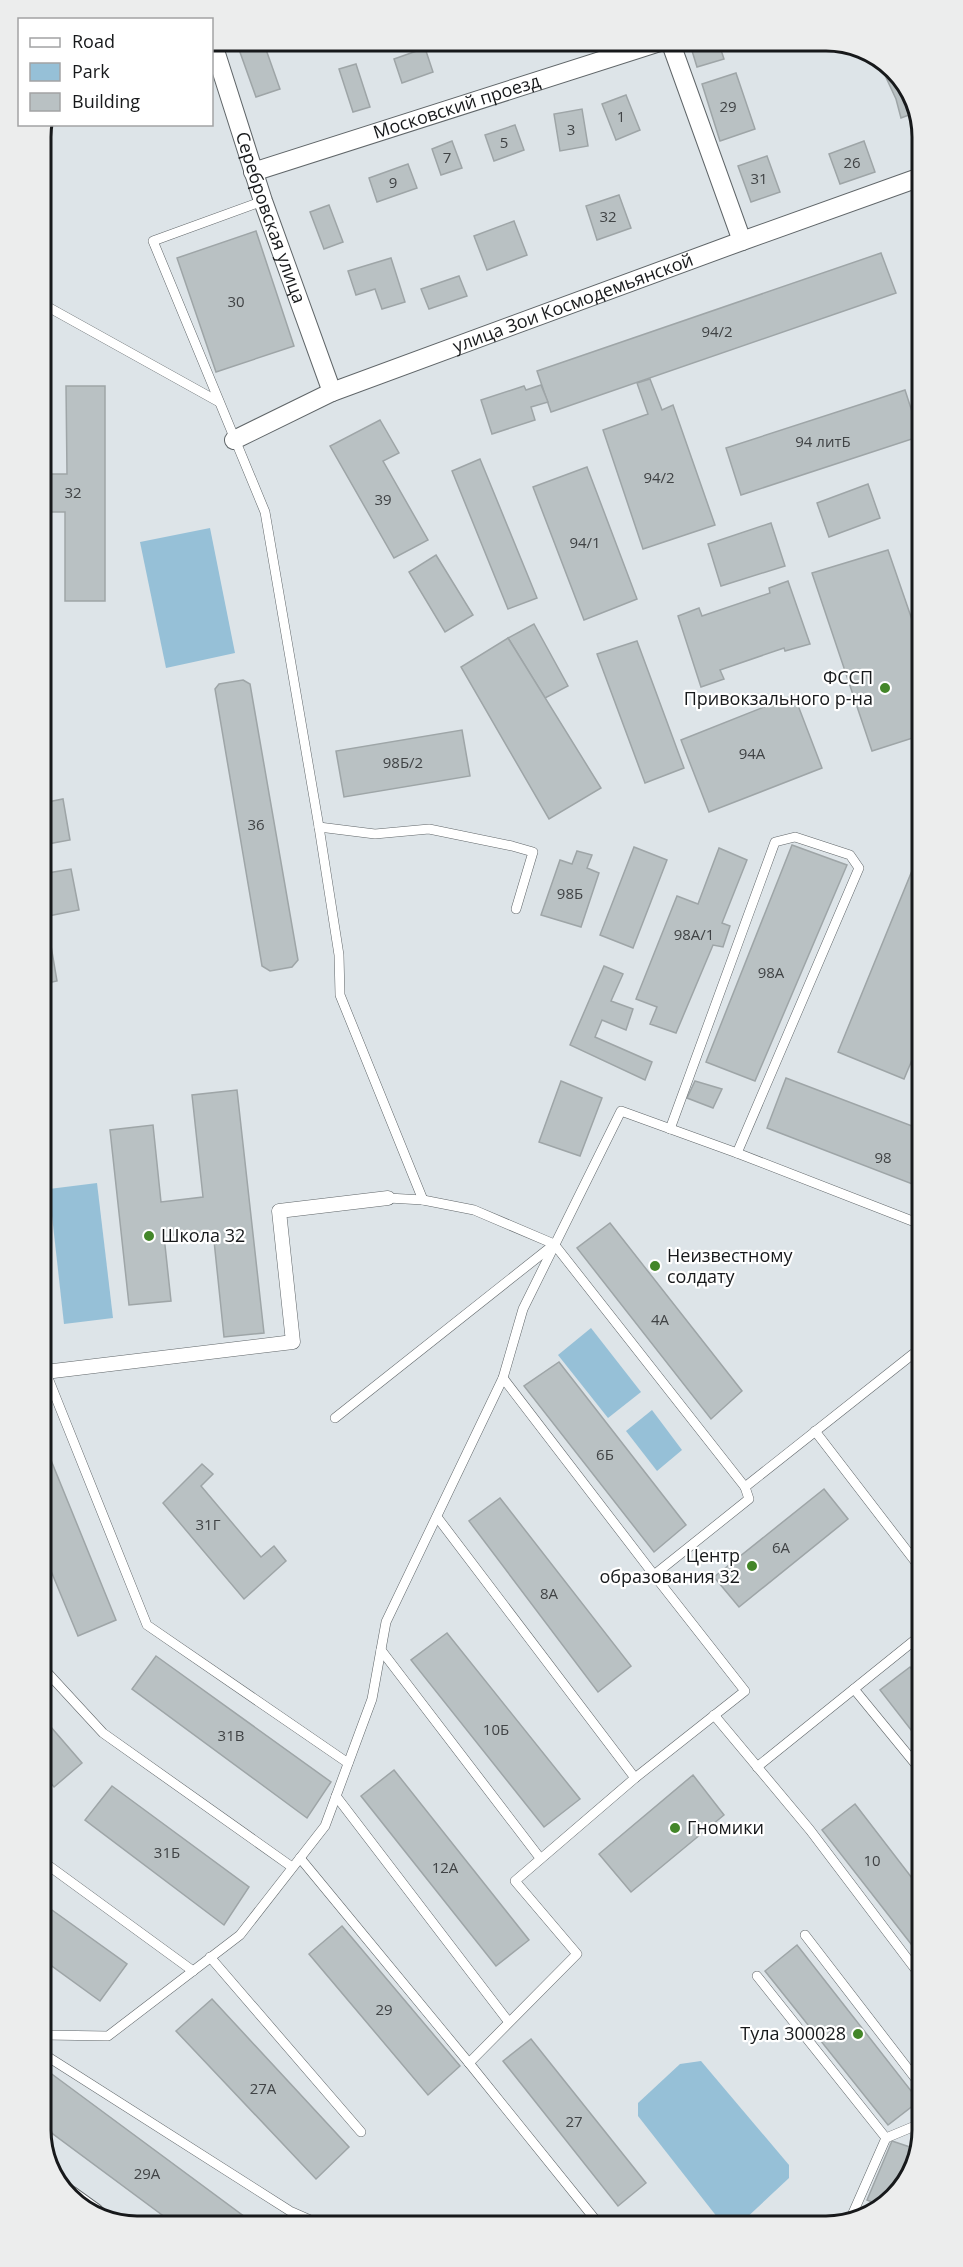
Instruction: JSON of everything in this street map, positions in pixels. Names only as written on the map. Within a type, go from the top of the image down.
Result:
[{"type":"street","name":"Серебровская улица","points":[[215,51],[253,172],[332,392]]},
{"type":"street","name":"Московский проезд","points":[[253,172],[632,51]]},
{"type":"street","points":[[674,51],[742,241]]},
{"type":"street","name":"улица Зои Космодемьянской","points":[[234,441],[332,392],[912,180]]},
{"type":"street","points":[[51,1369],[293,1342],[279,1211],[388,1198]]},
{"type":"lane","points":[[263,201],[153,241],[265,512],[339,955],[340,995],[423,1200]]},
{"type":"lane","points":[[51,309],[219,402]]},
{"type":"lane","points":[[319,827],[375,834],[429,829],[533,852],[516,909]]},
{"type":"lane","points":[[670,1129],[776,842],[795,837],[850,855],[859,868],[737,1153]]},
{"type":"lane","points":[[51,2035],[108,2036],[240,1935],[325,1826],[372,1699],[386,1622],[503,1378],[522,1310],[621,1112],[737,1153],[912,1221]]},
{"type":"lane","points":[[388,1198],[423,1200],[474,1210],[554,1244],[745,1486],[749,1499],[654,1575]]},
{"type":"lane","points":[[335,1418],[554,1244]]},
{"type":"lane","points":[[745,1486],[912,1355]]},
{"type":"lane","points":[[469,2062],[577,1954],[515,1881],[635,1778],[745,1691],[503,1378]]},
{"type":"lane","points":[[51,1387],[147,1625],[348,1763]]},
{"type":"lane","points":[[815,1431],[912,1557]]},
{"type":"lane","points":[[437,1517],[635,1778]]},
{"type":"lane","points":[[757,1767],[912,1642]]},
{"type":"lane","points":[[381,1650],[540,1858]]},
{"type":"lane","points":[[51,1676],[104,1733],[292,1867]]},
{"type":"lane","points":[[854,1689],[912,1760]]},
{"type":"lane","points":[[714,1715],[810,1830],[912,1965]]},
{"type":"lane","points":[[336,1796],[508,2021]]},
{"type":"lane","points":[[300,1858],[469,2062],[592,2216]]},
{"type":"lane","points":[[51,1867],[193,1971]]},
{"type":"lane","points":[[805,1935],[912,2074]]},
{"type":"lane","points":[[210,1957],[361,2132]]},
{"type":"lane","points":[[757,1976],[886,2138]]},
{"type":"lane","points":[[51,2059],[290,2211],[301,2216]]},
{"type":"lane","points":[[854,2211],[886,2138],[912,2127]]},
{"type":"green space","points":[[210,528],[235,653],[166,668],[140,542]]},
{"type":"green space","points":[[97,1183],[113,1318],[64,1324],[51,1189]]},
{"type":"green space","points":[[591,1328],[641,1392],[608,1418],[558,1355]]},
{"type":"green space","points":[[652,1410],[682,1450],[657,1471],[626,1431]]},
{"type":"green space","points":[[701,2061],[789,2165],[789,2178],[748,2216],[716,2216],[638,2116],[638,2103],[680,2064]]},
{"type":"building","points":[[240,51],[267,51],[280,89],[256,97]]},
{"type":"building","points":[[417,51],[426,51],[433,72],[402,83],[394,59]]},
{"type":"building","points":[[692,51],[721,51],[724,59],[697,67]]},
{"type":"building","points":[[356,64],[370,107],[353,112],[339,69]]},
{"type":"building","points":[[736,73],[755,129],[720,141],[702,84]]},
{"type":"building","points":[[884,74],[900,94],[909,115],[901,118],[896,99]]},
{"type":"building","points":[[626,95],[640,130],[616,140],[602,104]]},
{"type":"building","points":[[582,109],[588,146],[560,151],[554,114]]},
{"type":"building","points":[[515,125],[524,150],[494,161],[485,135]]},
{"type":"building","points":[[452,141],[462,168],[441,175],[432,149]]},
{"type":"building","points":[[864,141],[875,172],[840,184],[829,154]]},
{"type":"building","points":[[767,156],[780,192],[751,202],[738,166]]},
{"type":"building","points":[[408,164],[417,188],[377,202],[369,178]]},
{"type":"building","points":[[619,195],[631,228],[597,240],[586,206]]},
{"type":"building","points":[[329,205],[343,242],[324,249],[310,212]]},
{"type":"building","points":[[514,221],[527,255],[487,270],[474,236]]},
{"type":"building","points":[[256,231],[294,346],[216,372],[177,258]]},
{"type":"building","points":[[881,253],[896,293],[551,412],[537,371]]},
{"type":"building","points":[[391,258],[405,302],[382,309],[375,289],[356,295],[348,271]]},
{"type":"building","points":[[459,276],[467,296],[429,309],[421,289]]},
{"type":"building","points":[[650,379],[662,410],[673,405],[715,525],[643,549],[603,430],[648,414],[637,383]]},
{"type":"building","points":[[541,385],[548,402],[531,407],[535,420],[492,434],[481,400],[524,386],[526,390]]},
{"type":"building","points":[[66,386],[105,386],[105,601],[65,601],[65,512],[51,512],[51,474],[67,474]]},
{"type":"building","points":[[905,390],[912,412],[912,439],[741,495],[726,448]]},
{"type":"building","points":[[380,420],[399,453],[383,461],[428,540],[394,558],[330,446]]},
{"type":"building","points":[[480,459],[537,598],[508,609],[452,471]]},
{"type":"building","points":[[587,467],[637,599],[584,620],[533,487]]},
{"type":"building","points":[[868,484],[880,518],[829,537],[817,503]]},
{"type":"building","points":[[771,523],[785,566],[721,586],[708,544]]},
{"type":"building","name":"ФССП Привокзального р-на","points":[[888,550],[912,620],[912,738],[872,751],[812,573]]},
{"type":"building","points":[[436,555],[473,615],[445,632],[409,572]]},
{"type":"building","points":[[788,581],[810,644],[785,651],[784,648],[720,670],[724,679],[701,687],[678,616],[699,608],[702,616],[770,593],[769,588]]},
{"type":"building","points":[[534,624],[568,686],[545,698],[508,638]]},
{"type":"building","points":[[508,638],[601,788],[549,819],[461,667]]},
{"type":"building","points":[[637,641],[684,768],[645,783],[597,654]]},
{"type":"building","points":[[243,680],[250,684],[298,960],[292,967],[270,971],[262,966],[215,689],[219,684]]},
{"type":"building","points":[[794,695],[822,768],[709,812],[681,740]]},
{"type":"building","points":[[462,730],[470,776],[344,797],[336,751]]},
{"type":"building","points":[[63,799],[70,840],[51,843],[51,801]]},
{"type":"building","points":[[792,845],[847,865],[755,1081],[706,1062]]},
{"type":"building","points":[[634,847],[667,860],[633,948],[600,935]]},
{"type":"building","points":[[719,848],[747,860],[722,923],[730,926],[723,947],[713,945],[676,1033],[650,1024],[657,1007],[636,999],[677,896],[698,904]]},
{"type":"building","points":[[577,851],[592,855],[587,868],[599,873],[581,927],[541,915],[560,860],[572,864]]},
{"type":"building","points":[[71,869],[79,910],[51,915],[51,872]]},
{"type":"building","points":[[912,871],[912,1060],[904,1079],[838,1052]]},
{"type":"building","points":[[51,946],[57,981],[51,982]]},
{"type":"building","points":[[604,966],[623,974],[611,1001],[633,1009],[626,1030],[602,1020],[595,1037],[652,1062],[645,1080],[570,1045]]},
{"type":"building","points":[[786,1078],[912,1126],[912,1184],[767,1128]]},
{"type":"building","points":[[561,1081],[602,1098],[580,1156],[539,1142]]},
{"type":"building","points":[[695,1081],[722,1089],[713,1108],[687,1098]]},
{"type":"building","points":[[237,1090],[264,1333],[224,1337],[213,1231],[164,1236],[171,1301],[129,1305],[110,1130],[153,1125],[161,1202],[203,1197],[192,1095]]},
{"type":"building","points":[[610,1223],[742,1391],[711,1419],[577,1248]]},
{"type":"building","points":[[559,1362],[686,1525],[654,1552],[524,1386]]},
{"type":"building","points":[[51,1460],[116,1620],[78,1636],[51,1571]]},
{"type":"building","points":[[202,1464],[213,1474],[201,1486],[261,1557],[274,1546],[286,1561],[244,1599],[163,1503]]},
{"type":"building","points":[[824,1489],[848,1519],[739,1607],[714,1577]]},
{"type":"building","points":[[500,1498],[631,1666],[598,1692],[469,1521]]},
{"type":"building","points":[[447,1633],[580,1799],[544,1827],[411,1660]]},
{"type":"building","points":[[156,1656],[331,1782],[307,1818],[132,1689]]},
{"type":"building","points":[[910,1667],[912,1670],[912,1731],[880,1690]]},
{"type":"building","points":[[51,1727],[82,1763],[54,1787],[51,1783]]},
{"type":"building","points":[[394,1770],[529,1940],[496,1966],[361,1796]]},
{"type":"building","points":[[693,1775],[724,1815],[631,1892],[599,1854]]},
{"type":"building","points":[[112,1786],[249,1887],[224,1925],[85,1820]]},
{"type":"building","points":[[855,1804],[912,1878],[912,1945],[822,1830]]},
{"type":"building","points":[[51,1909],[127,1964],[100,2001],[51,1965]]},
{"type":"building","points":[[342,1926],[460,2066],[428,2095],[309,1954]]},
{"type":"building","points":[[797,1945],[912,2092],[912,2106],[888,2125],[765,1971]]},
{"type":"building","points":[[212,1999],[349,2147],[316,2179],[176,2031]]},
{"type":"building","points":[[531,2039],[646,2183],[618,2206],[503,2061]]},
{"type":"building","points":[[51,2073],[244,2216],[164,2216],[51,2133]]},
{"type":"building","points":[[892,2141],[910,2147],[900,2173],[887,2191],[872,2202],[867,2200]]},
{"type":"place","name":"ФССП Привокзального р-на","points":[[885,688]]},
{"type":"place","name":"Школа 32","points":[[149,1236]]},
{"type":"place","name":"Неизвестному солдату","points":[[655,1266]]},
{"type":"place","name":"Центр образования 32","points":[[752,1566]]},
{"type":"place","name":"Гномики","points":[[675,1828]]},
{"type":"place","name":"Тула 300028","points":[[858,2034]]}]
